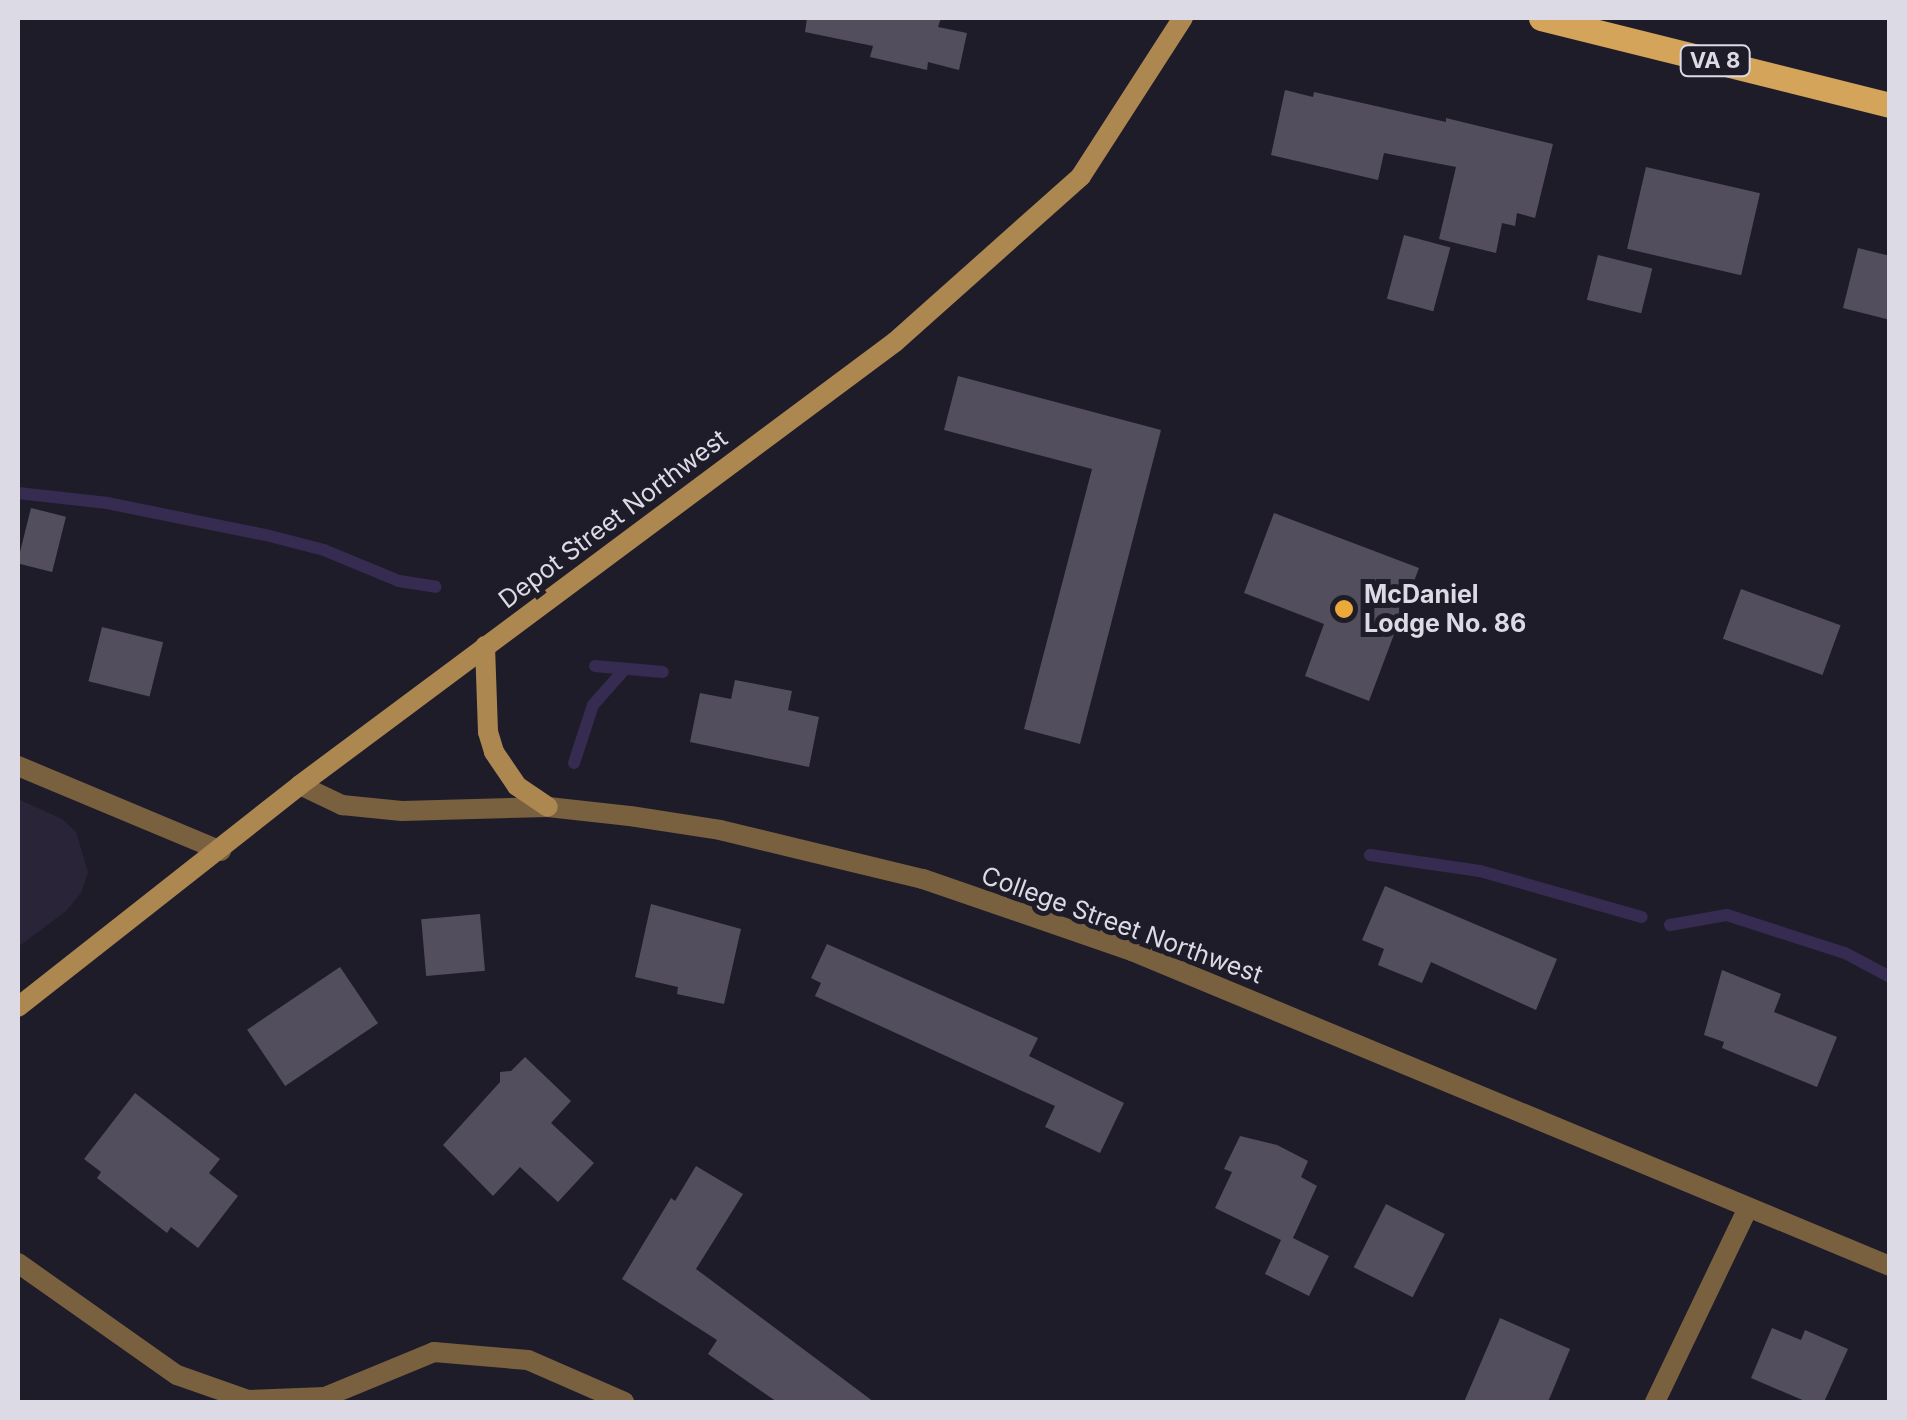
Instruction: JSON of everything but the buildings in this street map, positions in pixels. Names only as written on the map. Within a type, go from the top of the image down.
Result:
[{"type":"main road","name":"Depot Street Northwest","points":[[18,1007],[300,786],[895,342],[1074,182],[1183,18]]},
{"type":"main road","name":"VA 8","points":[[1542,18],[1890,105]]},
{"type":"main road","points":[[486,646],[488,732],[494,752],[518,786],[548,806]]},
{"type":"street","points":[[18,766],[220,851]]},
{"type":"street","name":"College Street Northwest","points":[[300,786],[342,804],[402,811],[548,806],[720,830],[923,878],[1132,951],[1237,993],[1747,1210],[1890,1266]]},
{"type":"street","points":[[1655,1402],[1747,1210]]},
{"type":"street","points":[[18,1263],[178,1375],[248,1400],[325,1397],[434,1352],[528,1360],[624,1402]]},
{"type":"shaded area","points":[[18,799],[62,819],[76,832],[88,872],[81,893],[66,911],[18,947]]},
{"type":"waterway","points":[[18,493],[107,503],[266,535],[324,550],[399,581],[436,587]]},
{"type":"waterway","points":[[595,666],[663,672]]},
{"type":"waterway","points":[[574,763],[593,705],[625,669]]},
{"type":"waterway","points":[[1370,855],[1480,871],[1642,917]]},
{"type":"waterway","points":[[1670,925],[1727,915],[1845,953],[1890,977]]},
{"type":"place","name":"McDaniel Lodge No. 86","points":[[1344,609]]}]
